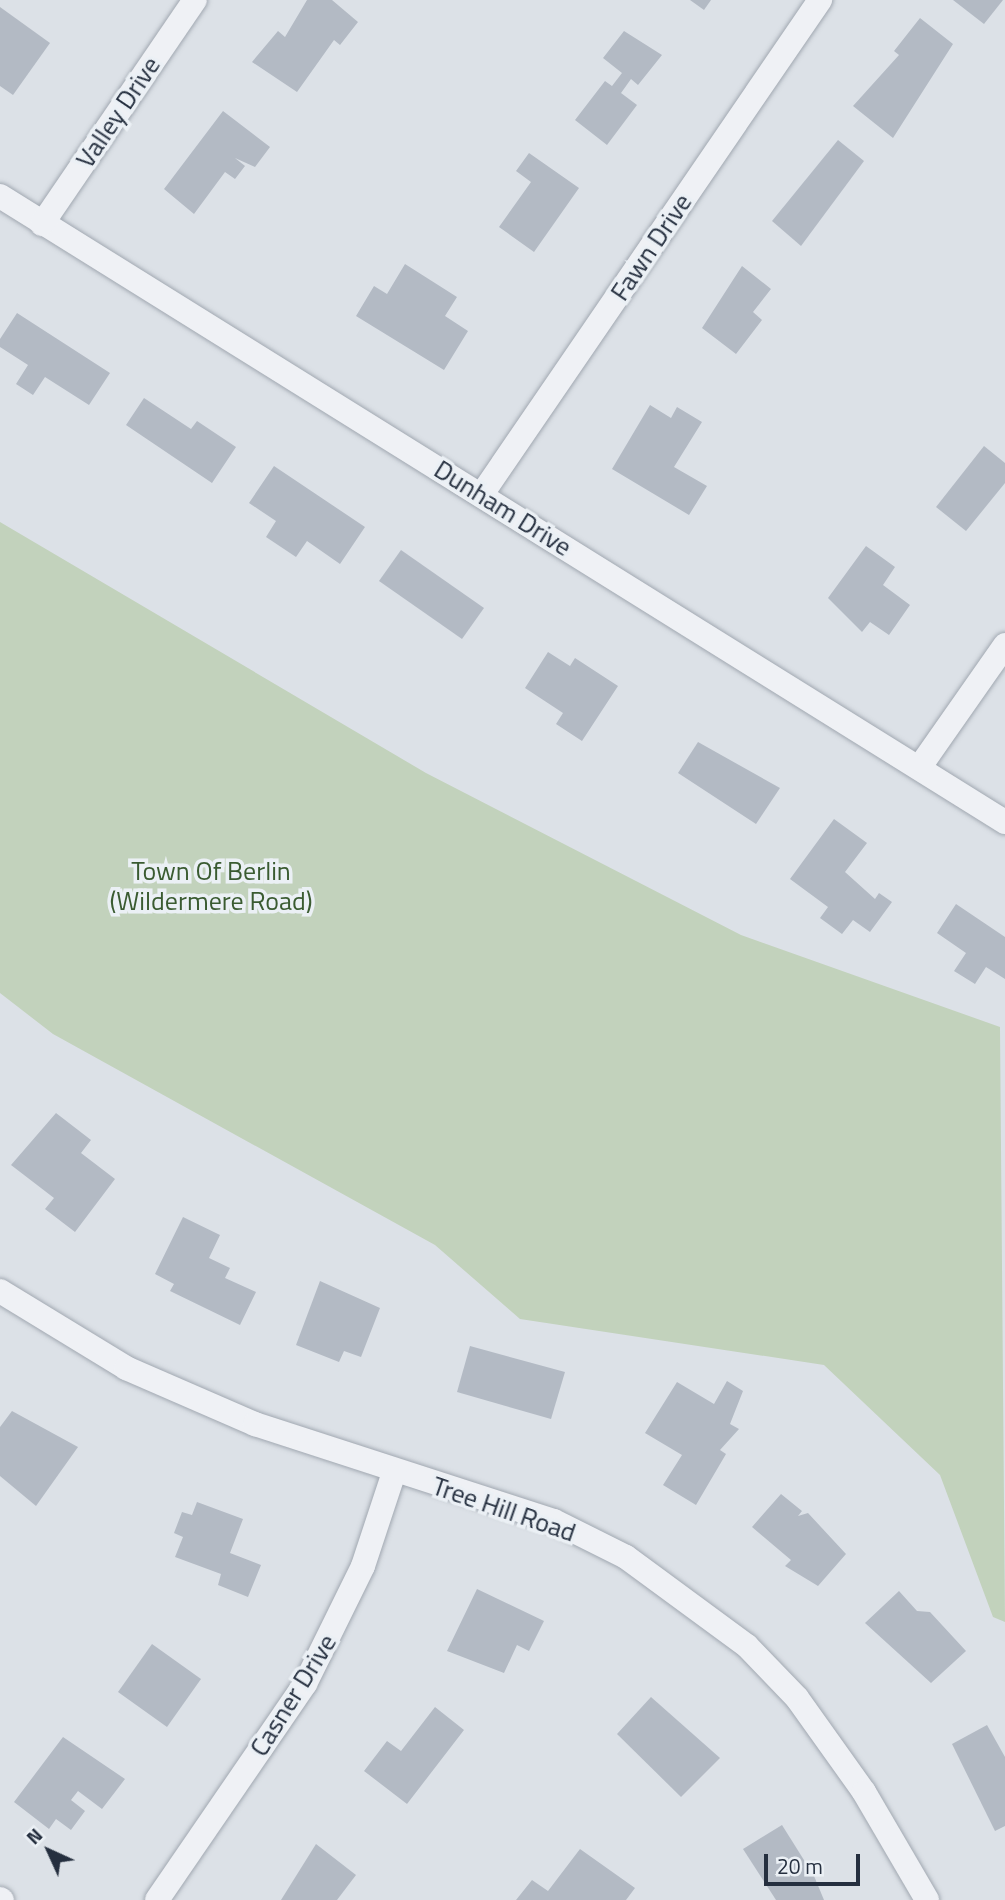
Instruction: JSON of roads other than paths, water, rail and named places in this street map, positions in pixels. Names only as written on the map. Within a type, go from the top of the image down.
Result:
[{"type":"street","name":"Valley Drive","points":[[42,224],[195,0]]},
{"type":"street","name":"Fawn Drive","points":[[482,494],[820,0]]},
{"type":"street","name":"Dunham Drive","points":[[0,196],[1005,822]]},
{"type":"street","points":[[919,768],[1005,645]]},
{"type":"street","name":"Tree Hill Road","points":[[0,1291],[126,1368],[256,1424],[394,1472],[554,1521],[625,1557],[738,1638],[797,1698],[864,1792],[927,1900]]},
{"type":"street","name":"Casner Drive","points":[[157,1900],[305,1684],[363,1566],[394,1472]]},
{"type":"park label","name":"Town Of Berlin (Wildermere Road)","points":[[211,886]]}]
